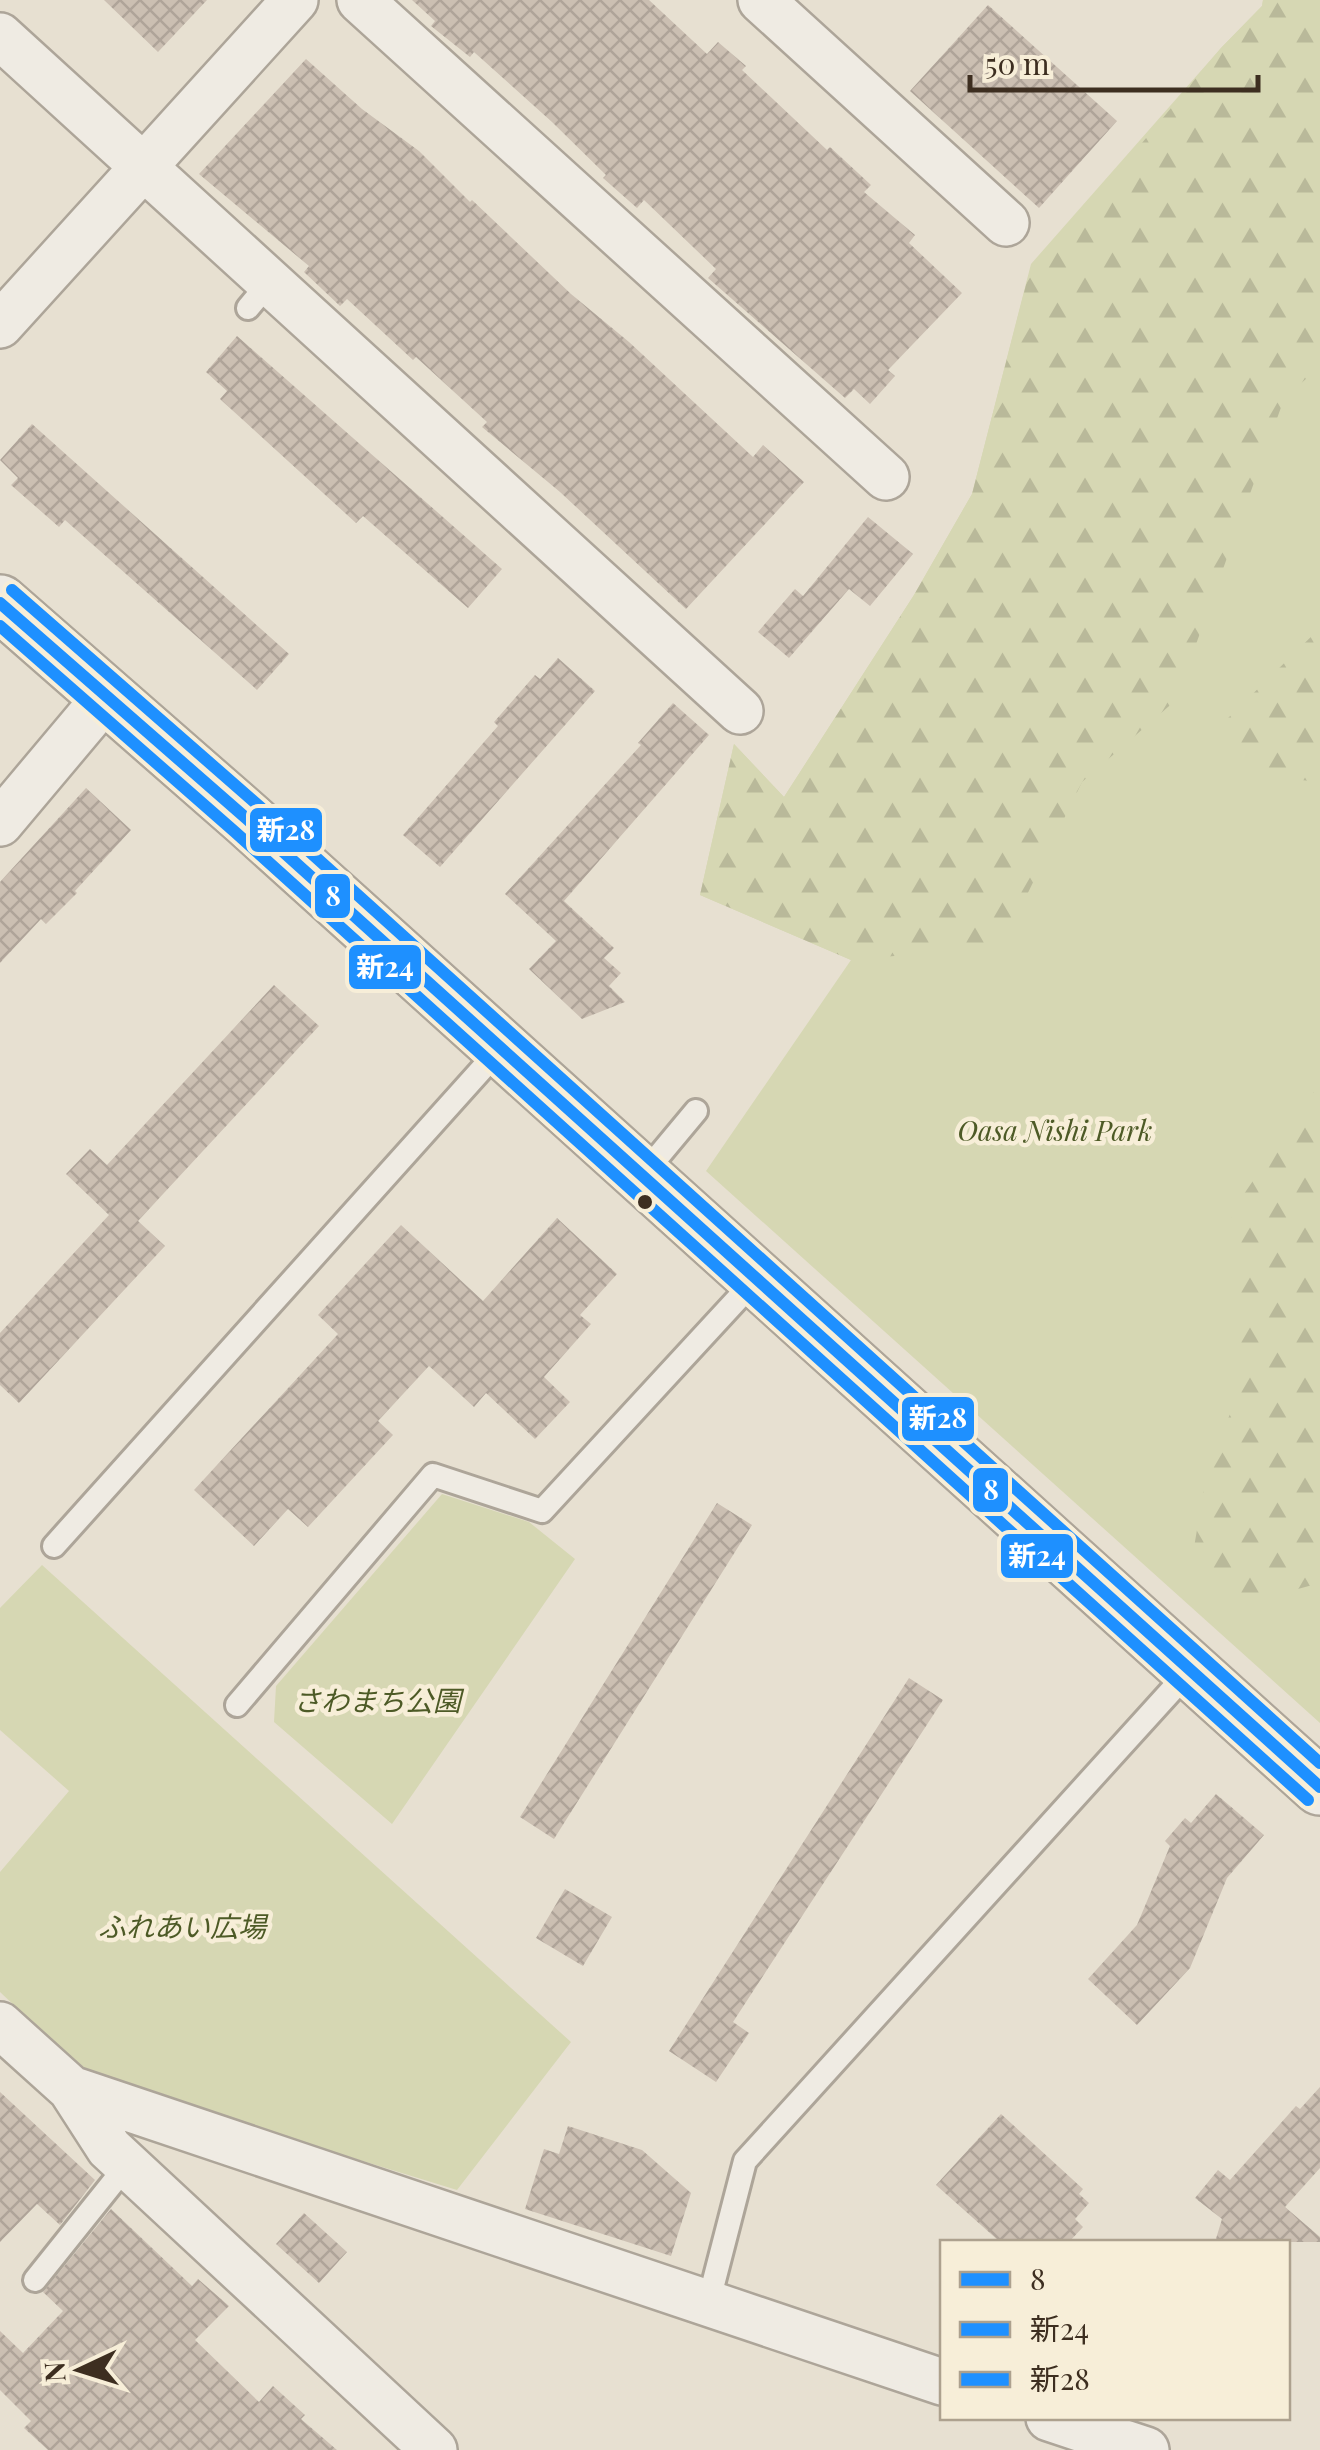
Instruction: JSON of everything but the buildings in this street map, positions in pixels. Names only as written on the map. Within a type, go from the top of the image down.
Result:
[{"type":"street","points":[[0,325],[295,0]]},
{"type":"street","points":[[360,0],[886,476]]},
{"type":"street","points":[[761,0],[1006,223]]},
{"type":"street","points":[[0,36],[143,168],[259,295],[578,583],[740,710]]},
{"type":"street","points":[[0,603],[246,819],[1320,1787]]},
{"type":"street","points":[[0,823],[105,698]]},
{"type":"street","points":[[0,2025],[71,2089],[109,2148],[406,2441]]},
{"type":"street","points":[[71,2089],[940,2381]]},
{"type":"street","points":[[1055,2420],[1146,2450]]},
{"type":"lane","points":[[54,1546],[498,1050]]},
{"type":"lane","points":[[641,1176],[696,1111]]},
{"type":"lane","points":[[237,1705],[434,1474],[542,1511],[756,1278]]},
{"type":"lane","points":[[708,2304],[745,2161],[1191,1669]]},
{"type":"lane","points":[[34,2280],[127,2165]]},
{"type":"green space","name":"Oasa Nishi Park","points":[[1263,0],[1320,0],[1320,1723],[706,1171],[851,960],[700,895],[734,744],[784,797],[914,595],[972,494],[1031,264],[1262,6]]},
{"type":"green space","points":[[1263,0],[1320,0],[1320,366],[1284,399],[1176,700],[1082,782],[1002,946],[851,960],[700,895],[734,744],[784,797],[914,595],[972,494],[1027,281],[1221,48],[1262,6]]},
{"type":"green space","points":[[1320,628],[1320,782],[1262,776],[1226,720]]},
{"type":"green space","points":[[1320,1083],[1320,1583],[1235,1606],[1190,1571],[1208,1465],[1240,1391],[1231,1213]]},
{"type":"green space","name":"さわまち公園","points":[[442,1494],[529,1522],[575,1559],[392,1824],[274,1722],[276,1686]]},
{"type":"green space","name":"ふれあい広場","points":[[42,1565],[571,2042],[457,2190],[90,2077],[0,1992],[0,1872],[69,1791],[0,1730],[0,1608]]},
{"type":"transit line","name":"新28","points":[[12,590],[259,806],[1320,1763]]},
{"type":"transit line","name":"8","points":[[0,603],[247,819],[1320,1787]]},
{"type":"transit line","name":"新24","points":[[0,626],[235,832],[1308,1800]]}]
